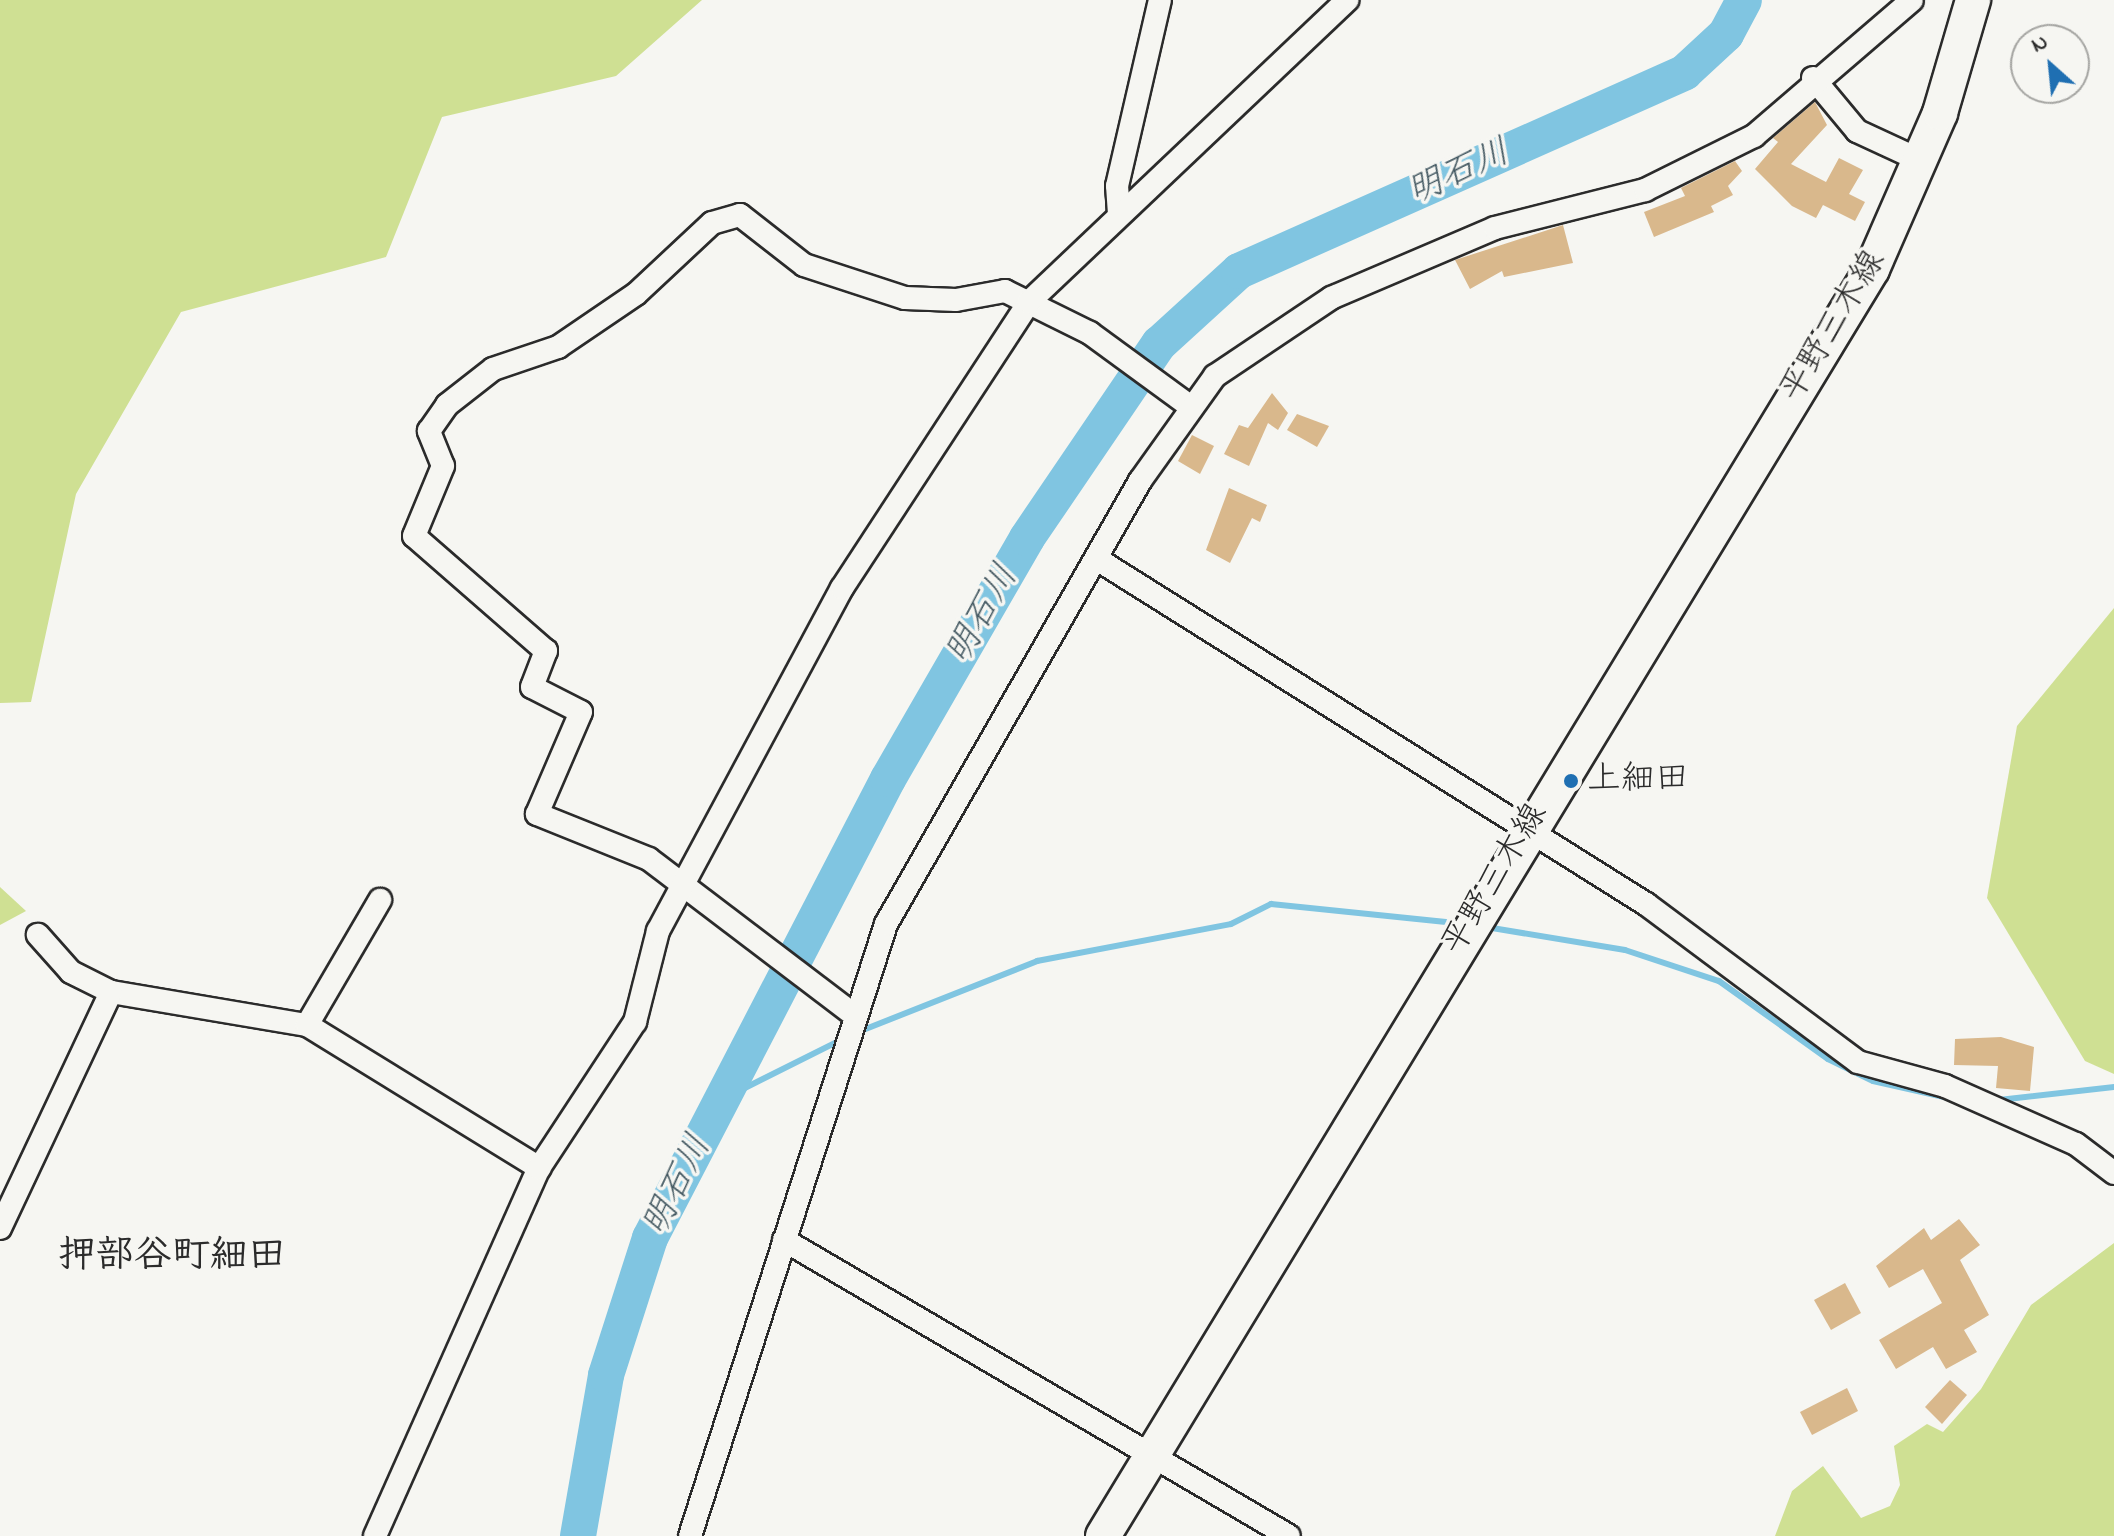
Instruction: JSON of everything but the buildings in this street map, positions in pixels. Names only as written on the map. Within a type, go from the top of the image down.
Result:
[{"type":"main road","name":"平野三木線","points":[[1103,1536],[1528,826],[1872,269],[1922,161],[1973,0]]},
{"type":"street","points":[[1119,214],[1117,186],[1160,0]]},
{"type":"street","points":[[375,1536],[539,1168],[635,1022],[658,931],[842,588],[1029,302],[1347,0]]},
{"type":"street","points":[[690,1536],[853,1014],[886,924],[1100,561],[1140,481],[1191,407],[1251,347],[1331,298],[1495,228],[1645,190],[1754,136],[1813,78],[1912,0]]},
{"type":"street","points":[[1813,78],[1857,131],[1922,161]]},
{"type":"street","points":[[853,1014],[649,859],[537,814],[581,712],[532,687],[546,651],[414,536],[443,466],[429,431],[447,405],[493,369],[558,347],[636,294],[712,223],[740,215],[804,265],[905,298],[956,300],[1005,291],[1090,333],[1191,407]]},
{"type":"street","points":[[1100,561],[1528,826],[1646,904],[1858,1062],[1945,1086],[2076,1144],[2114,1173]]},
{"type":"street","points":[[307,1025],[380,900]]},
{"type":"street","points":[[38,935],[71,972],[111,992],[307,1025],[539,1168]]},
{"type":"street","points":[[0,1228],[111,992]]},
{"type":"street","points":[[784,1240],[1289,1536]]},
{"type":"green space","points":[[0,0],[702,0],[616,76],[442,117],[386,257],[181,312],[76,494],[31,702],[0,703]]},
{"type":"green space","points":[[2114,608],[2114,1074],[2085,1061],[1987,898],[2017,726]]},
{"type":"green space","points":[[0,887],[26,911],[0,925]]},
{"type":"green space","points":[[2114,1243],[2114,1536],[1775,1536],[1792,1491],[1823,1466],[1861,1518],[1890,1506],[1900,1485],[1894,1446],[1927,1424],[1943,1432],[1981,1389],[2031,1305]]},
{"type":"waterway","name":"明石川","points":[[578,1536],[606,1375],[650,1238],[888,779],[1027,538],[1159,344],[1239,271],[1685,72],[1726,34],[1744,0]]},
{"type":"waterway","points":[[858,1032],[1037,961],[1231,924],[1271,904],[1463,924]]},
{"type":"waterway","points":[[1486,927],[1625,950],[1719,981],[1828,1059],[1873,1081],[1952,1099]]},
{"type":"waterway","points":[[723,1099],[841,1040]]},
{"type":"waterway","points":[[1999,1100],[2114,1087]]},
{"type":"place","name":"上細田","points":[[1571,781]]},
{"type":"district","name":"押部谷町細田","points":[[172,1258]]}]
